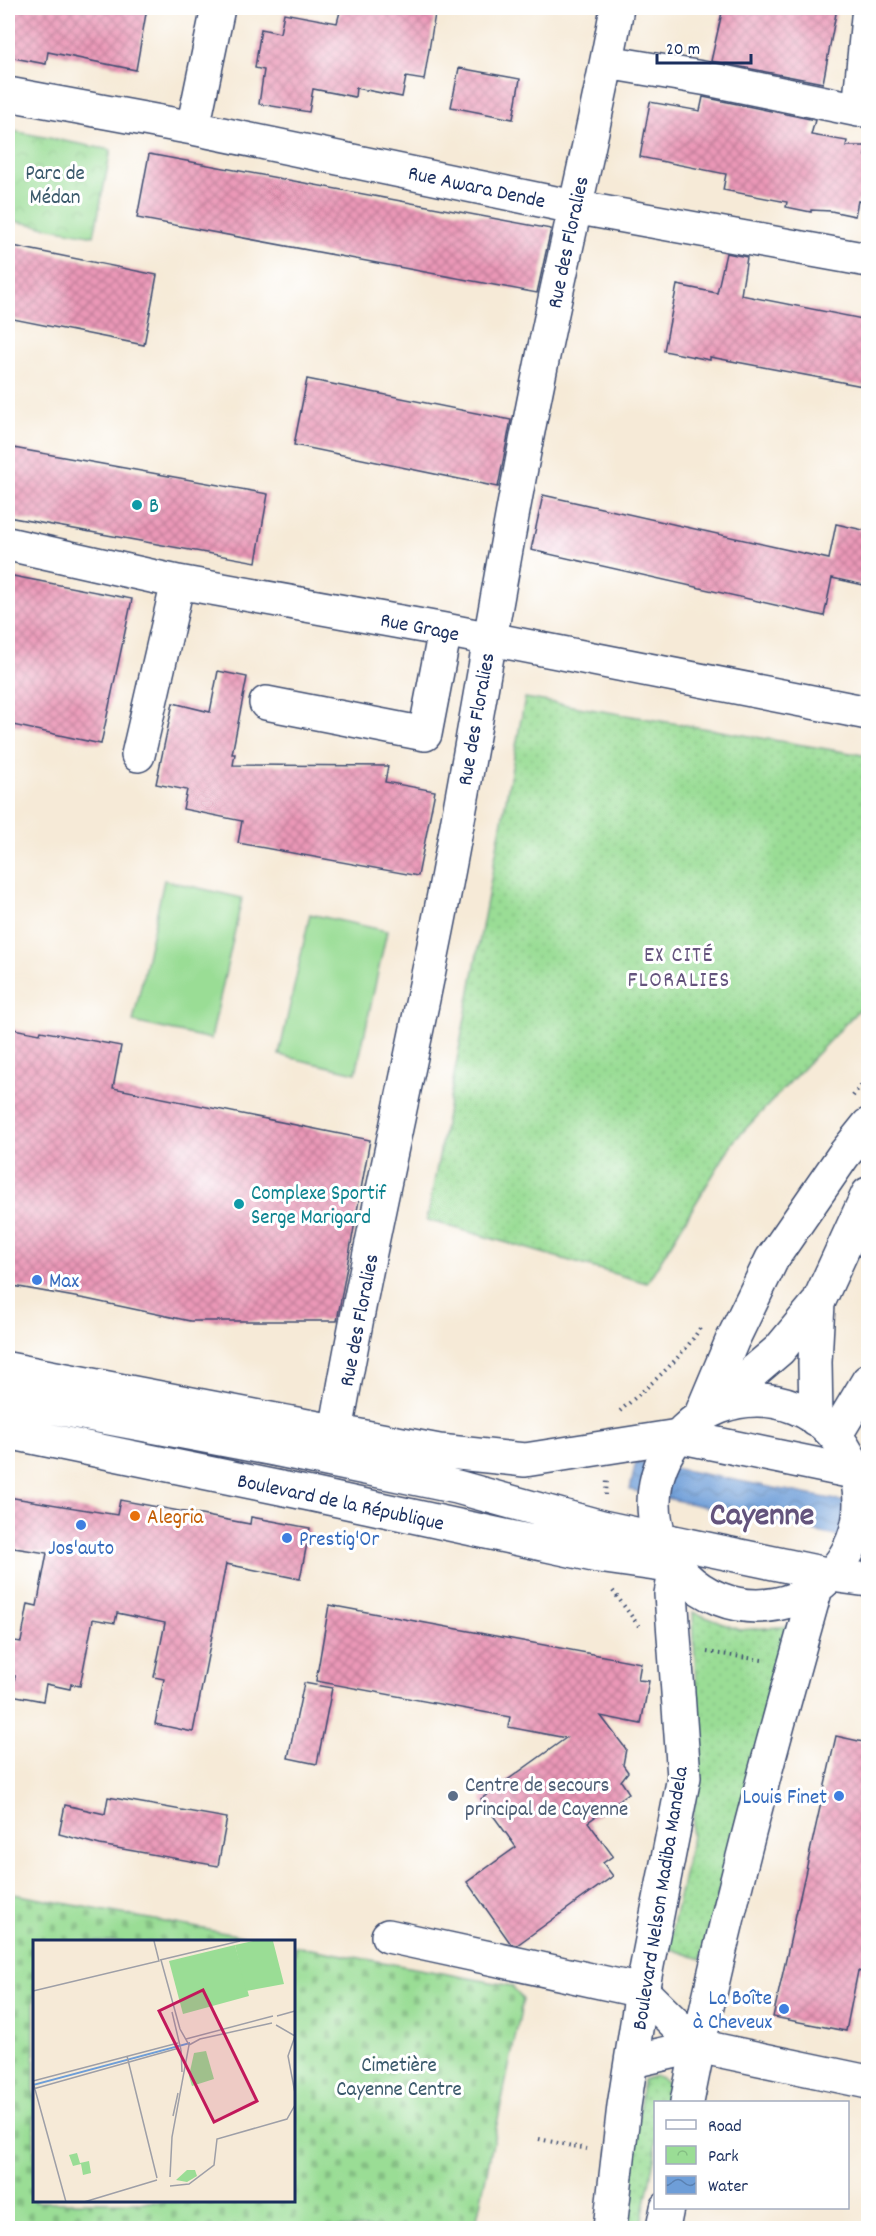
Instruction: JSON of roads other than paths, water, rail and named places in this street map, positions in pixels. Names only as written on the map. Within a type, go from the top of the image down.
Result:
[{"type":"street","points":[[193,128],[218,8]]},
{"type":"street","name":"Rue des Floralies","points":[[336,1432],[442,907],[538,377],[617,8]]},
{"type":"street","points":[[607,62],[708,79],[859,110],[868,17]]},
{"type":"street","name":"Rue Awara Dende","points":[[8,94],[193,128],[574,207],[868,260]]},
{"type":"street","name":"Rue Grage","points":[[8,544],[178,582],[445,630],[868,712]]},
{"type":"street","points":[[138,755],[178,582]]},
{"type":"street","points":[[266,703],[425,734],[445,630]]},
{"type":"street","points":[[681,1436],[732,1341],[772,1259],[843,1156],[868,1125]]},
{"type":"street","points":[[681,1436],[779,1350],[818,1303],[868,1194]]},
{"type":"street","points":[[687,2101],[698,2046],[747,1838],[858,1526],[861,1481],[826,1428],[815,1362],[818,1303]]},
{"type":"street","points":[[8,1369],[439,1451],[525,1461]]},
{"type":"street","points":[[826,1428],[868,1381]]},
{"type":"street","points":[[8,1400],[274,1449],[457,1487],[602,1527],[668,1554],[846,1561],[868,1580]]},
{"type":"street","points":[[681,1436],[716,1408],[734,1402],[756,1401],[788,1406],[826,1428]]},
{"type":"street","name":"Boulevard de la République","points":[[8,1432],[598,1556],[668,1554]]},
{"type":"street","points":[[457,1487],[525,1461],[681,1436],[861,1481]]},
{"type":"street","name":"Boulevard Nelson Madiba Mandela","points":[[610,2229],[624,2106],[633,2061],[642,1991],[684,1777],[668,1554],[654,1508],[657,1478],[681,1436]]},
{"type":"street","points":[[668,1554],[698,1588],[720,1599],[743,1605],[762,1606],[782,1603],[799,1597],[846,1561]]},
{"type":"street","points":[[388,1936],[642,1991],[698,2046]]},
{"type":"street","points":[[633,2061],[698,2046],[868,2082]]},
{"type":"street","points":[[663,2229],[667,2209]]},
{"type":"water","points":[[636,1461],[868,1506],[868,1543],[630,1490]]},
{"type":"place","name":"B","points":[[137,505]]},
{"type":"place","name":"Complexe Sportif Serge Marigard","points":[[239,1204]]},
{"type":"place","name":"Max","points":[[37,1280]]},
{"type":"place","name":"Alegria","points":[[135,1516]]},
{"type":"place","name":"Jos'auto","points":[[81,1525]]},
{"type":"place","name":"Prestig'Or","points":[[287,1538]]},
{"type":"place","name":"Centre de secours principal de Cayenne","points":[[453,1796]]},
{"type":"place","name":"Louis Finet","points":[[839,1796]]},
{"type":"place","name":"La Boîte à Cheveux","points":[[784,2009]]},
{"type":"district","name":"EX CITÉ FLORALIES","points":[[679,966]]},
{"type":"district","name":"Cayenne","points":[[762,1512]]},
{"type":"park label","name":"Parc de Médan","points":[[55,184]]},
{"type":"park label","name":"Cimetière Cayenne Centre","points":[[399,2076]]}]
